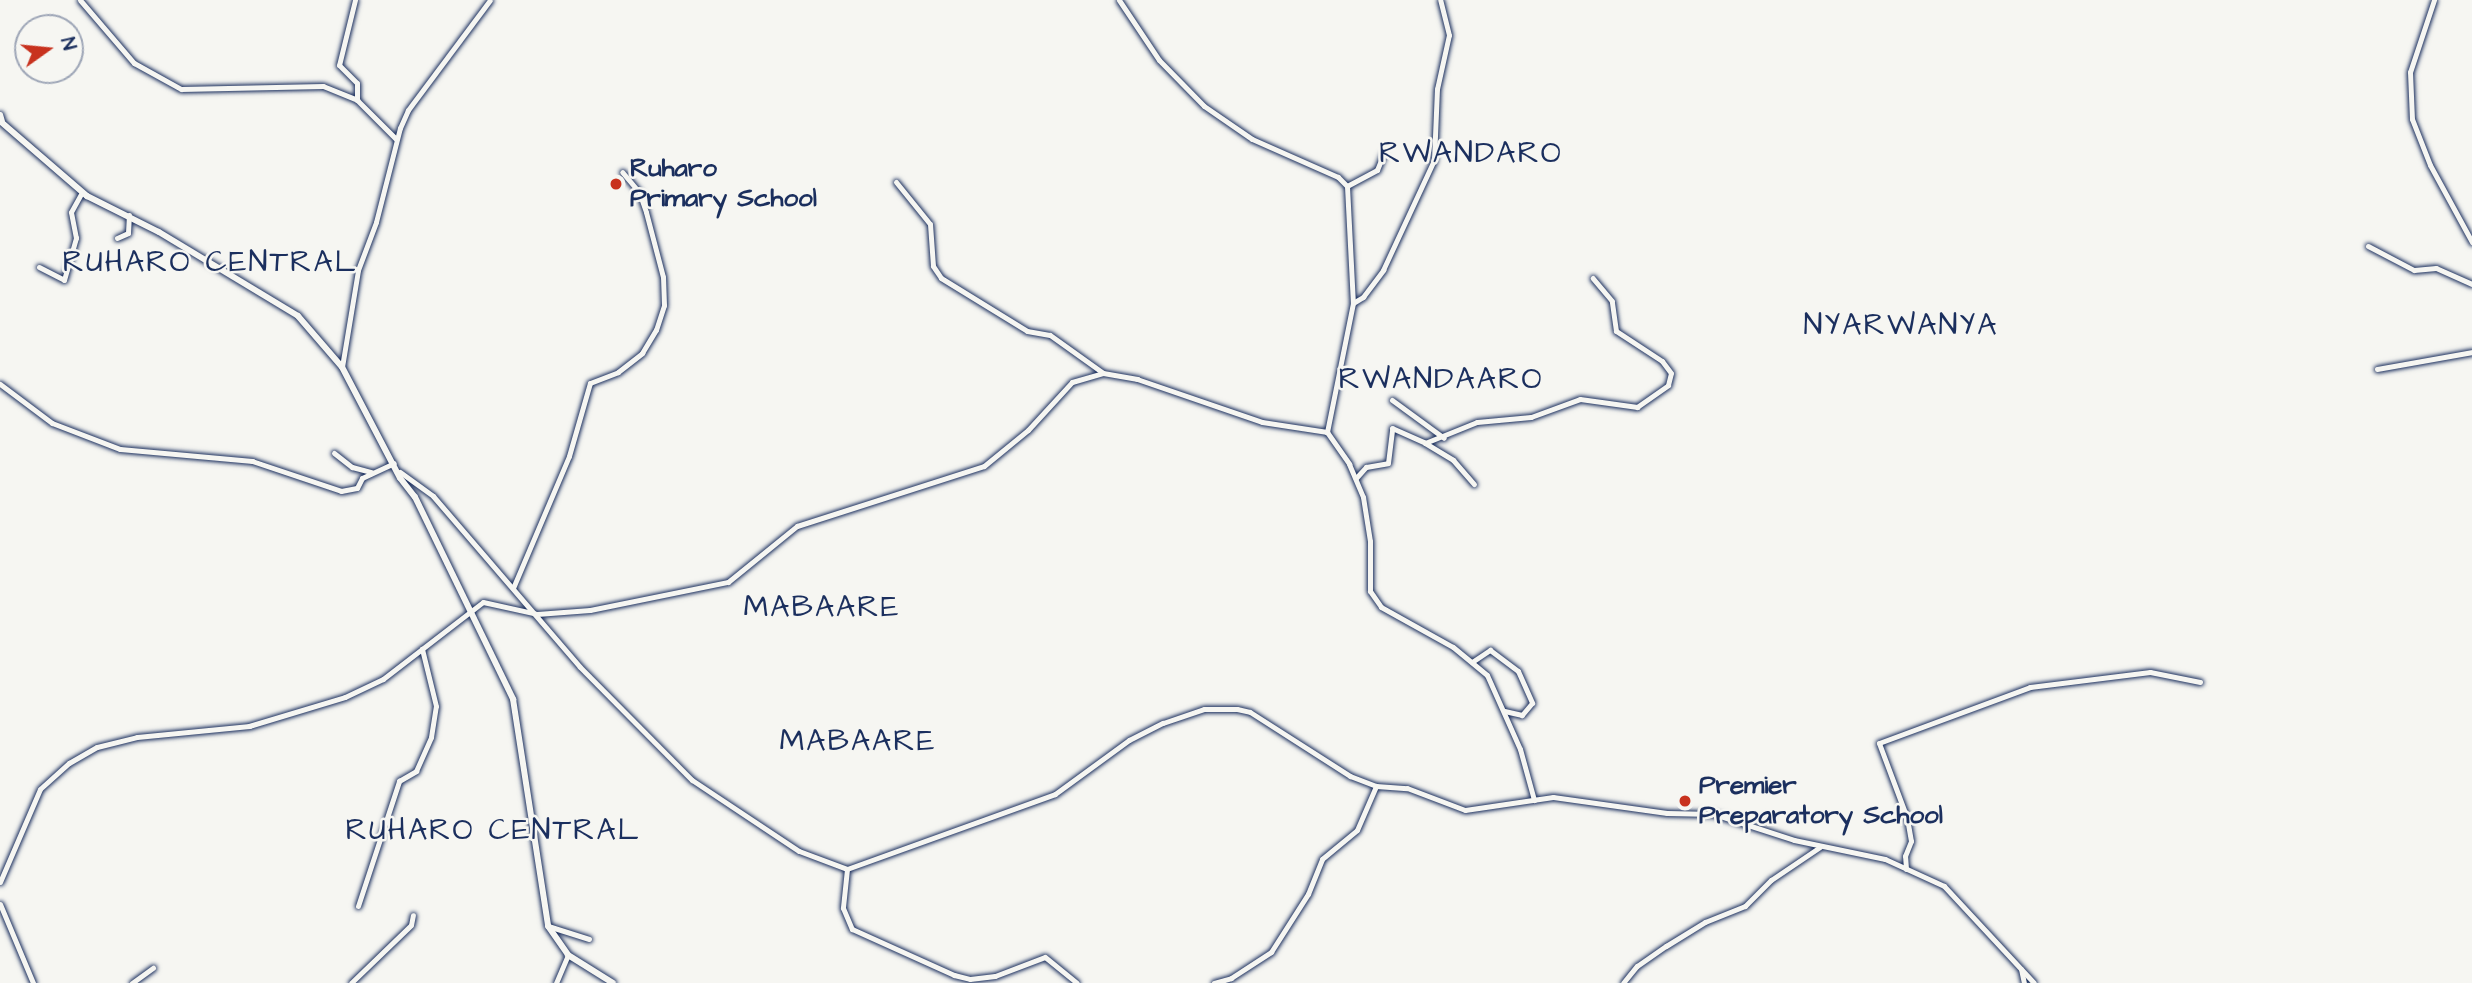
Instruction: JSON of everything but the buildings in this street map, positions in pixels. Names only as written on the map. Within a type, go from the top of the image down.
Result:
[{"type":"street","points":[[80,0],[134,62],[186,91],[317,85],[356,100],[396,139]]},
{"type":"street","points":[[355,0],[339,65],[357,83],[356,100]]},
{"type":"street","points":[[342,367],[358,270],[376,222],[396,139],[408,110],[490,0]]},
{"type":"street","points":[[1119,0],[1159,60],[1194,98],[1252,139],[1338,177],[1347,186],[1353,303],[1327,432],[1356,478],[1368,523],[1370,591],[1381,607],[1472,662],[1487,675],[1504,711],[1534,800]]},
{"type":"street","points":[[1353,303],[1363,297],[1383,270],[1434,160],[1437,89],[1449,35],[1440,0]]},
{"type":"street","points":[[2434,0],[2410,72],[2412,119],[2430,165],[2472,242]]},
{"type":"street","points":[[1,119],[82,192],[129,215],[298,316],[342,367],[400,472],[472,613],[518,715],[535,858],[548,926],[568,955],[613,983]]},
{"type":"street","points":[[1347,186],[1377,170],[1383,155]]},
{"type":"street","points":[[513,588],[569,456],[590,383],[618,372],[642,353],[656,330],[664,305],[663,277],[646,212],[639,192],[622,172]]},
{"type":"street","points":[[896,182],[930,225],[933,266],[941,278],[1027,331],[1049,335],[1103,373],[1137,379],[1262,422],[1327,432]]},
{"type":"street","points":[[39,267],[64,280],[76,238],[71,212],[82,192]]},
{"type":"street","points":[[117,238],[128,233],[129,215]]},
{"type":"street","points":[[2368,246],[2414,271],[2436,268],[2472,285]]},
{"type":"street","points":[[1425,443],[1444,438],[1477,422],[1531,417],[1585,398],[1637,407],[1668,385],[1671,373],[1662,361],[1616,331],[1612,301],[1593,278]]},
{"type":"street","points":[[2377,369],[2472,352]]},
{"type":"street","points":[[0,881],[40,789],[88,752],[137,737],[249,726],[292,715],[376,683],[490,601],[537,614],[590,610],[728,582],[797,526],[984,466],[1028,430],[1072,382],[1103,373]]},
{"type":"street","points":[[0,384],[52,423],[120,449],[251,461],[341,492],[357,488],[371,472],[394,463]]},
{"type":"street","points":[[1392,400],[1444,438]]},
{"type":"street","points":[[1356,478],[1366,467],[1388,463],[1392,428],[1453,460],[1474,484]]},
{"type":"street","points":[[334,453],[352,467],[371,472]]},
{"type":"street","points":[[400,472],[433,496],[580,667],[692,780],[799,851],[847,869],[1035,803],[1055,794],[1129,740],[1204,709],[1250,712],[1337,770],[1376,786],[1408,788],[1465,810],[1553,797],[1667,813],[1714,814],[1820,847],[1885,859],[1944,887],[1961,902],[2034,983]]},
{"type":"street","points":[[358,906],[400,781],[416,771],[431,737],[436,706],[422,649]]},
{"type":"street","points":[[1472,662],[1490,650],[1518,671],[1532,703],[1522,715],[1504,711]]},
{"type":"street","points":[[1906,869],[1905,856],[1911,841],[1907,818],[1879,743],[2030,687],[2150,672],[2200,682]]},
{"type":"street","points":[[1214,983],[1231,978],[1270,952],[1308,894],[1322,859],[1357,830],[1376,786]]},
{"type":"street","points":[[1623,983],[1637,965],[1705,922],[1745,906],[1771,880],[1820,847]]},
{"type":"street","points":[[847,869],[844,908],[852,929],[970,979],[995,976],[1045,957],[1062,975],[1077,983]]},
{"type":"street","points":[[0,907],[33,983]]},
{"type":"street","points":[[351,983],[411,925],[413,915]]},
{"type":"street","points":[[548,926],[589,939]]},
{"type":"street","points":[[556,983],[568,955]]},
{"type":"street","points":[[132,983],[153,968]]},
{"type":"street","points":[[2021,969],[2024,983]]},
{"type":"place","name":"Ruharo Primary School","points":[[616,184]]},
{"type":"place","name":"Premier Preparatory School","points":[[1685,801]]},
{"type":"district","name":"RWANDARO","points":[[1471,153]]},
{"type":"district","name":"RUHARO CENTRAL","points":[[210,262]]},
{"type":"district","name":"NYARWANYA","points":[[1901,325]]},
{"type":"district","name":"RWANDAARO","points":[[1441,379]]},
{"type":"district","name":"MABAARE","points":[[822,607]]},
{"type":"district","name":"MABAARE","points":[[858,741]]},
{"type":"district","name":"RUHARO CENTRAL","points":[[493,830]]}]
